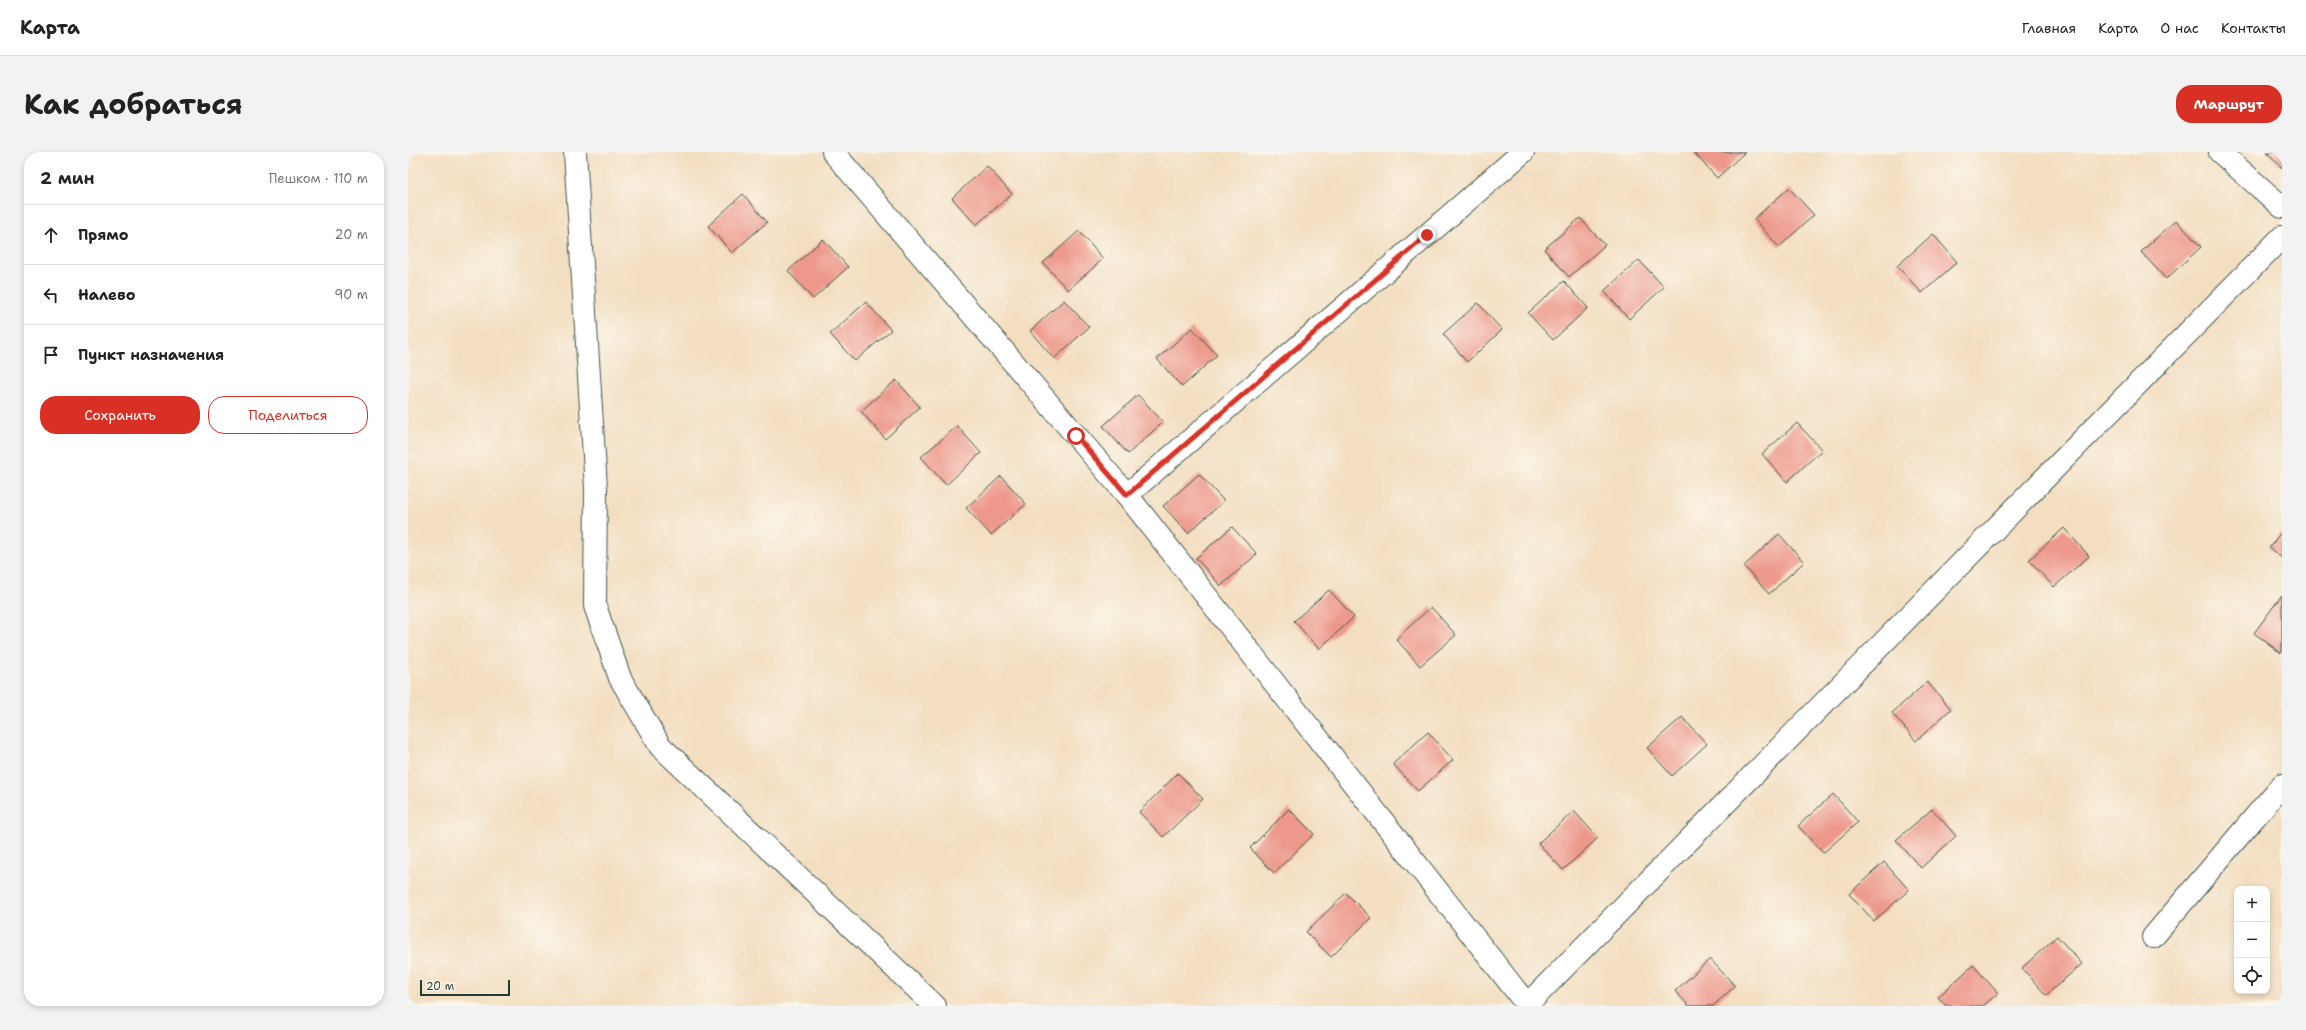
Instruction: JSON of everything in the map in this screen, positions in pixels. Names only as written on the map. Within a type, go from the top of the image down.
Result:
[{"type":"street","points":[[575,152],[596,488],[595,606],[620,678],[660,746],[935,1006]]},
{"type":"street","points":[[833,152],[1127,495],[1528,1006],[2282,237]]},
{"type":"street","points":[[1127,495],[1523,152]]},
{"type":"street","points":[[2220,152],[2282,207]]},
{"type":"street","points":[[2153,937],[2282,785]]},
{"type":"building","points":[[1693,152],[1745,152],[1717,178]]},
{"type":"building","points":[[2267,152],[2282,152],[2282,168]]},
{"type":"building","points":[[987,166],[1012,194],[976,225],[952,198]]},
{"type":"building","points":[[1789,188],[1814,215],[1779,247],[1754,219]]},
{"type":"building","points":[[743,194],[767,222],[732,253],[708,226]]},
{"type":"building","points":[[1580,218],[1605,245],[1569,277],[1544,249]]},
{"type":"building","points":[[2176,220],[2201,247],[2166,279],[2141,252]]},
{"type":"building","points":[[1079,231],[1103,259],[1068,290],[1043,263]]},
{"type":"building","points":[[1933,234],[1957,262],[1922,293],[1897,266]]},
{"type":"building","points":[[823,239],[848,267],[813,299],[788,271]]},
{"type":"building","points":[[1639,260],[1664,287],[1629,319],[1604,291]]},
{"type":"building","points":[[1564,281],[1588,308],[1553,340],[1528,313]]},
{"type":"building","points":[[1064,300],[1089,327],[1054,359],[1030,331]]},
{"type":"building","points":[[866,302],[891,330],[855,361],[830,334]]},
{"type":"building","points":[[1478,303],[1502,330],[1467,362],[1443,334]]},
{"type":"building","points":[[1192,328],[1217,355],[1182,387],[1157,359]]},
{"type":"building","points":[[896,380],[920,407],[885,439],[861,411]]},
{"type":"building","points":[[1138,395],[1163,422],[1128,454],[1103,426]]},
{"type":"building","points":[[1797,423],[1822,450],[1787,482],[1762,454]]},
{"type":"building","points":[[957,426],[981,453],[946,485],[921,457]]},
{"type":"building","points":[[1199,474],[1224,501],[1188,533],[1163,506]]},
{"type":"building","points":[[1001,476],[1026,504],[991,535],[966,508]]},
{"type":"building","points":[[1232,527],[1257,554],[1221,586],[1196,558]]},
{"type":"building","points":[[2064,528],[2089,556],[2054,587],[2029,560]]},
{"type":"building","points":[[2282,531],[2282,558],[2269,548]]},
{"type":"building","points":[[1779,534],[1804,562],[1769,594],[1744,566]]},
{"type":"building","points":[[1329,590],[1354,617],[1319,649],[1294,621]]},
{"type":"building","points":[[2282,595],[2282,652],[2281,653],[2254,633]]},
{"type":"building","points":[[1431,607],[1456,635],[1420,666],[1396,639]]},
{"type":"building","points":[[1927,682],[1951,709],[1916,741],[1892,713]]},
{"type":"building","points":[[1682,717],[1707,744],[1672,776],[1647,748]]},
{"type":"building","points":[[1428,732],[1453,760],[1418,791],[1393,764]]},
{"type":"building","points":[[1178,773],[1203,799],[1163,837],[1139,812]]},
{"type":"building","points":[[1833,794],[1858,822],[1823,853],[1798,826]]},
{"type":"building","points":[[1289,809],[1314,834],[1274,873],[1250,848]]},
{"type":"building","points":[[1932,809],[1956,836],[1921,868],[1896,840]]},
{"type":"building","points":[[1574,811],[1598,838],[1563,870],[1538,843]]},
{"type":"building","points":[[1884,862],[1909,890],[1874,921],[1849,894]]},
{"type":"building","points":[[1346,893],[1371,918],[1331,957],[1306,932]]},
{"type":"building","points":[[2057,936],[2082,964],[2046,995],[2022,968]]},
{"type":"building","points":[[1710,959],[1735,986],[1713,1006],[1689,1006],[1675,991]]},
{"type":"building","points":[[1973,965],[1998,993],[1983,1006],[1946,1006],[1938,997]]},
{"type":"route","points":[[1076,436],[1127,495],[1427,235]]}]
